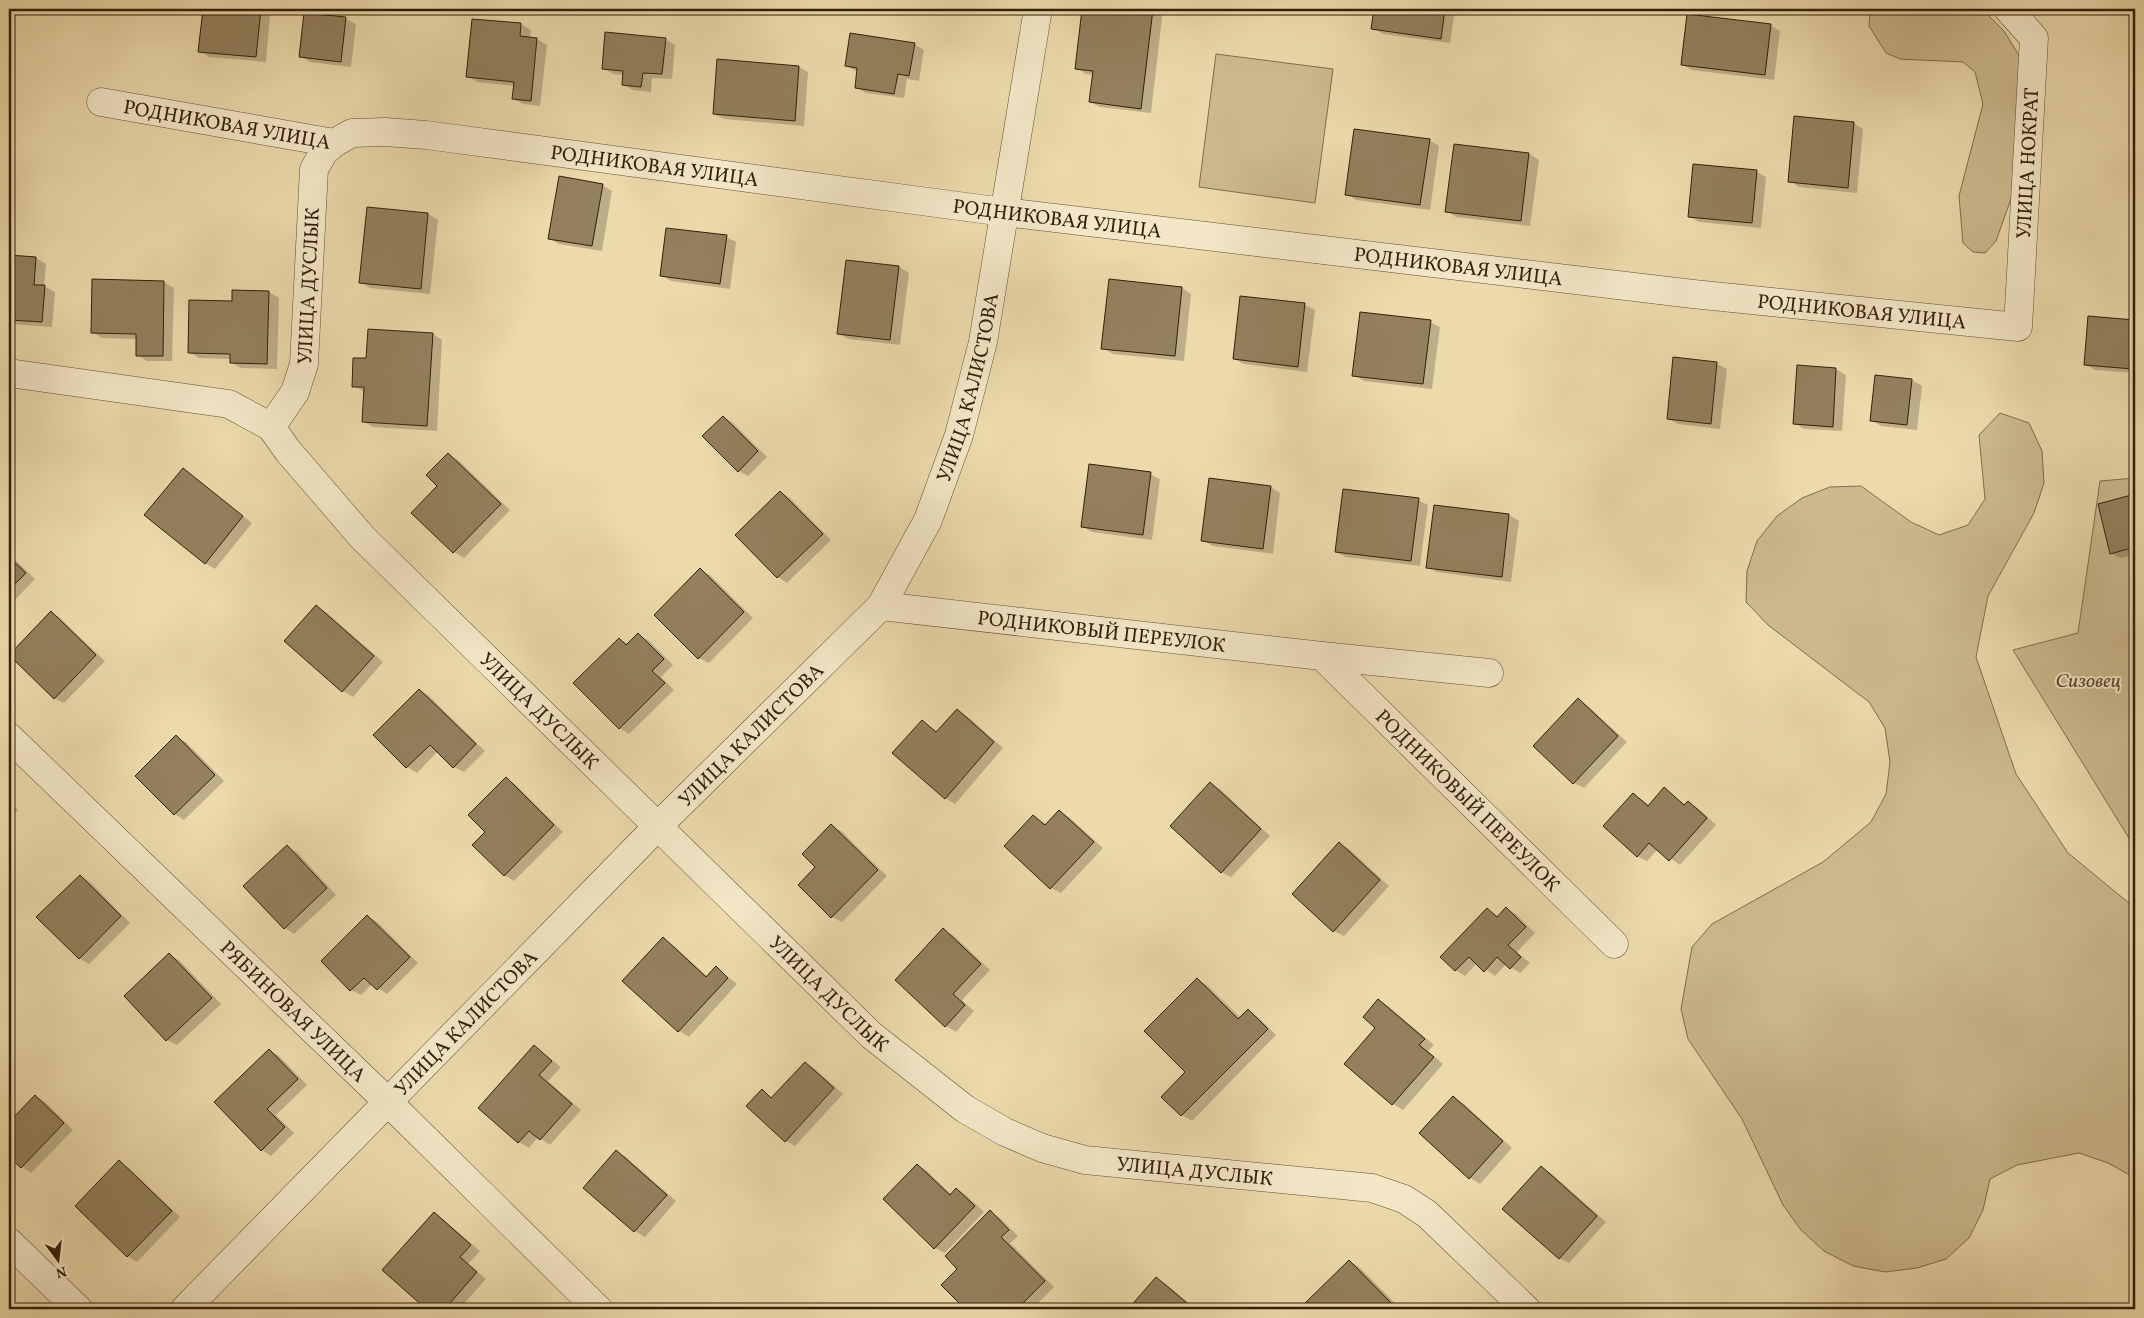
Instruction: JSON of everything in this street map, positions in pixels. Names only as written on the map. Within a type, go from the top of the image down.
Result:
[{"type":"street","name":"УЛИЦА КАЛИСТОВА","points":[[185,1309],[389,1103],[657,827],[881,606],[928,520],[959,435],[983,342],[1038,9]]},
{"type":"street","name":"УЛИЦА НОКРАТ","points":[[2008,9],[2034,38],[2018,327]]},
{"type":"street","name":"РОДНИКОВАЯ УЛИЦА","points":[[101,102],[334,143],[352,133],[385,132],[426,135],[1004,212],[1692,294],[2018,327]]},
{"type":"street","name":"УЛИЦА ДУСЛЫК","points":[[271,427],[295,392],[304,364],[314,169],[324,152],[334,143]]},
{"type":"street","name":"УЛИЦА ДУСЛЫК","points":[[9,373],[229,404],[271,427],[288,451],[362,537],[657,827],[871,1035],[965,1109],[1005,1132],[1042,1148],[1085,1160],[1372,1188],[1404,1199],[1428,1214],[1526,1309]]},
{"type":"street","name":"РОДНИКОВЫЙ ПЕРЕУЛОК","points":[[881,606],[1489,673]]},
{"type":"street","name":"РОДНИКОВЫЙ ПЕРЕУЛОК","points":[[1322,656],[1614,944]]},
{"type":"street","name":"РЯБИНОВАЯ УЛИЦА","points":[[9,737],[389,1103],[598,1309]]},
{"type":"street","points":[[9,1242],[78,1309]]},
{"type":"green space","points":[[1870,9],[1982,9],[2004,31],[2020,57],[2012,196],[1996,241],[1985,253],[1973,252],[1963,243],[1959,196],[1983,104],[1975,72],[1963,62],[1900,59],[1886,53],[1869,26]]},
{"type":"green space","points":[[1216,54],[1333,69],[1315,203],[1199,187]]},
{"type":"green space","points":[[2000,413],[2029,423],[2042,451],[2044,483],[2034,513],[1988,596],[1976,657],[2016,774],[2068,853],[2135,908],[2135,1178],[2108,1163],[2079,1153],[2017,1165],[1990,1179],[1983,1210],[1969,1238],[1946,1259],[1917,1268],[1885,1272],[1853,1266],[1824,1251],[1801,1230],[1783,1205],[1742,1119],[1688,1039],[1681,1009],[1692,947],[1712,924],[1823,862],[1871,822],[1886,794],[1890,762],[1885,728],[1869,702],[1768,625],[1746,602],[1747,571],[1757,541],[1777,516],[1802,498],[1830,487],[1861,486],[1911,522],[1939,535],[1968,525],[1985,499],[1979,435]]},
{"type":"green space","name":"Сизовец","points":[[2135,478],[2135,848],[2013,650],[2078,633],[2100,481]]},
{"type":"building","points":[[203,9],[261,9],[256,57],[198,52]]},
{"type":"building","points":[[1082,9],[1153,9],[1141,109],[1089,102],[1093,71],[1075,69]]},
{"type":"building","points":[[1374,9],[1445,9],[1441,39],[1371,29]]},
{"type":"building","points":[[2119,9],[2135,9],[2135,10],[2120,13]]},
{"type":"building","points":[[304,13],[346,17],[341,62],[299,57]]},
{"type":"building","points":[[1687,14],[1771,24],[1765,75],[1681,65]]},
{"type":"building","points":[[472,19],[521,23],[520,36],[537,38],[531,101],[512,99],[514,82],[466,77]]},
{"type":"building","points":[[605,32],[666,38],[662,74],[643,73],[641,87],[622,85],[623,71],[602,69]]},
{"type":"building","points":[[850,33],[915,43],[909,76],[898,74],[894,94],[855,88],[857,68],[845,66]]},
{"type":"building","points":[[717,59],[799,66],[795,121],[713,114]]},
{"type":"building","points":[[2130,110],[2135,110],[2135,163]]},
{"type":"building","points":[[1794,116],[1854,122],[1848,188],[1788,182]]},
{"type":"building","points":[[1354,129],[1430,139],[1420,205],[1345,195]]},
{"type":"building","points":[[1454,144],[1529,153],[1521,221],[1445,212]]},
{"type":"building","points":[[1693,164],[1757,170],[1752,223],[1688,217]]},
{"type":"building","points":[[559,176],[603,184],[592,246],[548,239]]},
{"type":"building","points":[[367,207],[428,213],[421,289],[359,283]]},
{"type":"building","points":[[666,228],[727,235],[720,284],[660,276]]},
{"type":"building","points":[[2135,238],[2135,284],[2130,284]]},
{"type":"building","points":[[9,255],[36,257],[34,285],[45,285],[42,322],[9,320]]},
{"type":"building","points":[[846,260],[899,266],[890,340],[837,334]]},
{"type":"building","points":[[92,279],[164,281],[163,356],[136,356],[136,334],[91,333]]},
{"type":"building","points":[[1109,279],[1182,287],[1175,356],[1101,349]]},
{"type":"building","points":[[232,290],[269,291],[267,364],[230,363],[230,354],[188,353],[189,300],[232,301]]},
{"type":"building","points":[[1240,296],[1305,303],[1298,367],[1233,359]]},
{"type":"building","points":[[1360,312],[1431,320],[1423,384],[1352,376]]},
{"type":"building","points":[[2088,316],[2135,320],[2133,369],[2084,365]]},
{"type":"building","points":[[368,329],[433,333],[427,426],[362,422],[364,387],[352,387],[353,358],[366,358]]},
{"type":"building","points":[[1673,357],[1717,362],[1711,424],[1667,419]]},
{"type":"building","points":[[1797,365],[1836,368],[1833,427],[1793,424]]},
{"type":"building","points":[[1875,375],[1912,379],[1907,425],[1870,421]]},
{"type":"building","points":[[723,416],[758,451],[738,472],[702,436]]},
{"type":"building","points":[[448,453],[501,504],[453,553],[411,513],[437,486],[426,475]]},
{"type":"building","points":[[1089,464],[1151,472],[1143,535],[1081,527]]},
{"type":"building","points":[[183,468],[243,516],[205,564],[144,515]]},
{"type":"building","points":[[1209,478],[1271,486],[1263,549],[1201,541]]},
{"type":"building","points":[[1343,489],[1419,498],[1411,561],[1335,552]]},
{"type":"building","points":[[780,491],[823,534],[777,578],[735,535]]},
{"type":"building","points":[[2135,494],[2135,547],[2110,554],[2098,504]]},
{"type":"building","points":[[1434,505],[1509,514],[1502,577],[1426,568]]},
{"type":"building","points":[[9,557],[26,573],[9,590]]},
{"type":"building","points":[[700,568],[744,612],[698,659],[654,615]]},
{"type":"building","points":[[316,605],[374,656],[342,692],[284,641]]},
{"type":"building","points":[[2135,610],[2135,638],[2129,611]]},
{"type":"building","points":[[51,611],[96,655],[54,699],[9,655]]},
{"type":"building","points":[[638,633],[664,659],[652,671],[665,683],[619,729],[573,683],[619,638],[626,645]]},
{"type":"building","points":[[419,689],[476,744],[453,768],[430,745],[406,768],[373,735]]},
{"type":"building","points":[[1578,698],[1618,736],[1573,784],[1533,746]]},
{"type":"building","points":[[957,709],[994,742],[945,799],[892,753],[922,720],[936,732]]},
{"type":"building","points":[[176,735],[215,775],[174,815],[135,776]]},
{"type":"building","points":[[506,777],[554,825],[504,876],[472,845],[485,832],[468,815]]},
{"type":"building","points":[[1210,782],[1261,829],[1221,873],[1170,826]]},
{"type":"building","points":[[1664,787],[1684,805],[1688,801],[1707,818],[1669,861],[1649,843],[1637,857],[1603,826],[1633,793],[1648,806]]},
{"type":"building","points":[[1059,810],[1094,842],[1050,889],[1004,846],[1033,815],[1045,825]]},
{"type":"building","points":[[831,824],[878,870],[831,918],[798,885],[815,867],[802,854]]},
{"type":"building","points":[[1339,842],[1380,880],[1333,932],[1292,894]]},
{"type":"building","points":[[287,845],[327,888],[284,929],[243,886]]},
{"type":"building","points":[[80,875],[121,916],[79,959],[36,917]]},
{"type":"building","points":[[1506,907],[1526,927],[1508,945],[1521,957],[1510,969],[1497,957],[1484,972],[1469,957],[1455,971],[1440,957],[1487,908],[1497,917]]},
{"type":"building","points":[[367,915],[410,957],[377,990],[364,978],[350,991],[321,961]]},
{"type":"building","points":[[943,928],[981,964],[953,994],[965,1005],[945,1027],[895,980]]},
{"type":"building","points":[[663,937],[706,977],[716,966],[728,978],[678,1032],[622,981]]},
{"type":"building","points":[[169,953],[212,998],[166,1041],[124,996]]},
{"type":"building","points":[[1197,978],[1238,1019],[1248,1009],[1268,1029],[1181,1116],[1161,1097],[1185,1072],[1144,1031]]},
{"type":"building","points":[[1378,999],[1425,1039],[1419,1045],[1434,1057],[1392,1105],[1344,1064],[1375,1028],[1363,1017]]},
{"type":"building","points":[[534,1045],[552,1061],[539,1075],[572,1104],[540,1140],[529,1131],[518,1143],[478,1108]]},
{"type":"building","points":[[269,1049],[298,1079],[267,1109],[285,1127],[261,1151],[214,1102]]},
{"type":"building","points":[[805,1062],[834,1088],[785,1142],[746,1106],[762,1089],[771,1098]]},
{"type":"building","points":[[35,1095],[64,1123],[21,1168],[9,1157],[9,1122]]},
{"type":"building","points":[[1453,1096],[1503,1141],[1469,1179],[1419,1133]]},
{"type":"building","points":[[616,1150],[667,1195],[634,1232],[583,1188]]},
{"type":"building","points":[[119,1160],[172,1211],[127,1257],[75,1206]]},
{"type":"building","points":[[917,1164],[950,1195],[956,1188],[975,1206],[934,1249],[883,1199]]},
{"type":"building","points":[[1541,1166],[1597,1216],[1559,1259],[1502,1209]]},
{"type":"building","points":[[990,1210],[1009,1230],[1001,1237],[1045,1281],[1017,1309],[965,1309],[941,1285],[957,1269],[945,1256]]},
{"type":"building","points":[[434,1212],[471,1245],[460,1257],[477,1272],[445,1309],[426,1309],[382,1270]]},
{"type":"building","points":[[1349,1260],[1397,1309],[1299,1309]]},
{"type":"building","points":[[1156,1277],[1194,1309],[1128,1309]]},
{"type":"building","points":[[1700,1303],[1707,1309],[1694,1309]]}]
